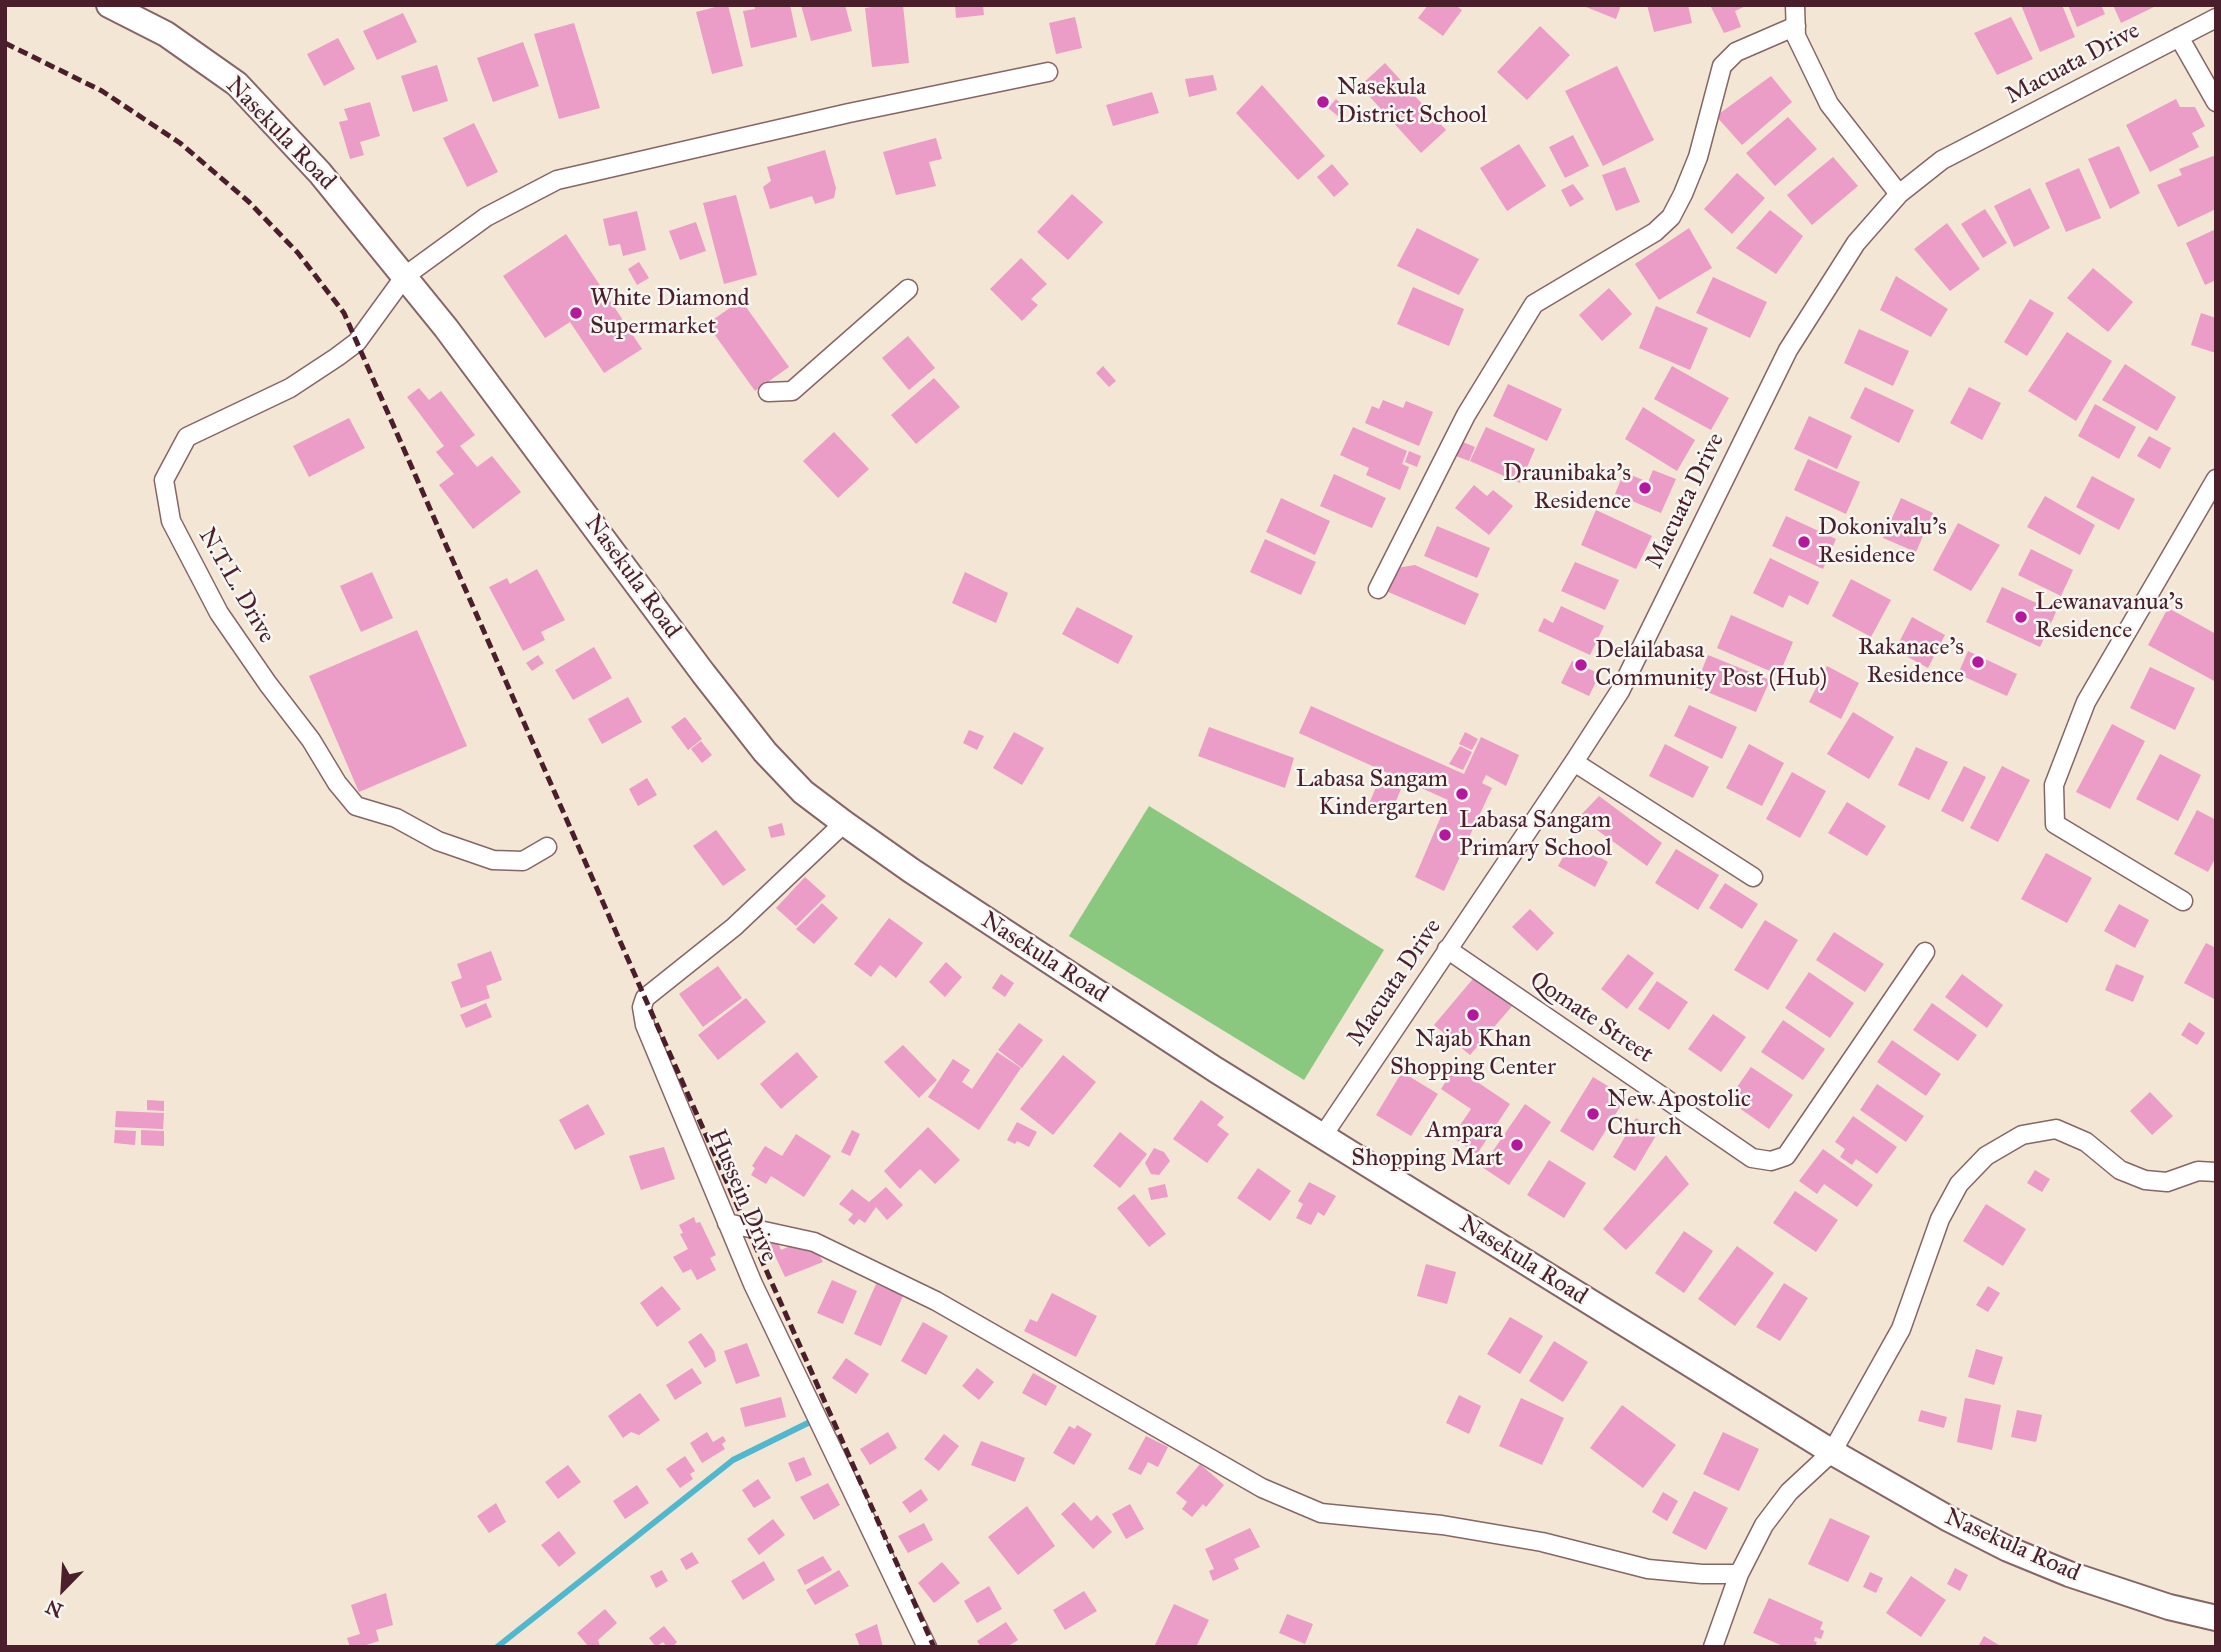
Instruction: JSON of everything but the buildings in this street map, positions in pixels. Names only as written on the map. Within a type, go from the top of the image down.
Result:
[{"type":"main road","name":"Nasekula Road","points":[[109,5],[166,34],[237,84],[320,173],[405,276],[703,673],[765,752],[803,792],[844,823],[1047,960],[1322,1138],[1832,1452],[1949,1519],[2008,1549],[2069,1574],[2169,1607],[2216,1618]]},
{"type":"street","points":[[1795,5],[1796,36],[1829,104],[1899,194]]},
{"type":"street","name":"Macuata Drive","points":[[1322,1138],[1620,691],[1788,350],[1856,243],[1899,194],[1942,160],[2216,18]]},
{"type":"street","points":[[1378,589],[1466,415],[1534,304],[1655,232],[1671,217],[1698,157],[1722,66],[1736,52],[1796,26]]},
{"type":"street","points":[[2179,37],[2216,102]]},
{"type":"street","name":"N.T.L. Drive","points":[[547,847],[523,861],[493,860],[438,841],[396,818],[356,806],[337,783],[311,740],[219,613],[171,521],[164,480],[187,436],[290,388],[337,357],[356,342],[405,276],[486,217],[557,180],[849,113],[1048,72]]},
{"type":"street","points":[[768,392],[792,391],[908,289]]},
{"type":"street","points":[[2183,901],[2055,824],[2054,785],[2086,702],[2216,479]]},
{"type":"street","points":[[1574,762],[1753,877]]},
{"type":"street","name":"Hussein Drive","points":[[844,823],[734,927],[645,998],[642,1007],[645,1025],[753,1284],[927,1647]]},
{"type":"street","name":"Qomate Street","points":[[1447,949],[1752,1158],[1771,1161],[1786,1156],[1925,952]]},
{"type":"street","points":[[1713,1647],[1739,1574],[1764,1525],[1789,1492],[1832,1452],[1900,1329],[1940,1219],[1959,1184],[1986,1156],[2022,1135],[2056,1129],[2086,1142],[2120,1170],[2145,1180],[2168,1182],[2198,1171],[2216,1172]]},
{"type":"street","points":[[727,1223],[814,1242],[936,1301],[1262,1488],[1321,1513],[1480,1531],[1542,1542],[1648,1569],[1739,1574]]},
{"type":"green space","points":[[1149,806],[1384,950],[1304,1080],[1069,936]]},
{"type":"waterway","points":[[497,1647],[733,1460],[816,1419]]},
{"type":"railway","points":[[5,43],[102,91],[180,143],[249,202],[298,253],[344,313],[934,1647]]},
{"type":"place","name":"Nasekula District School","points":[[1323,102]]},
{"type":"place","name":"White Diamond Supermarket","points":[[576,313]]},
{"type":"place","name":"Draunibaka's Residence","points":[[1645,488]]},
{"type":"place","name":"Dokonivalu's Residence","points":[[1804,542]]},
{"type":"place","name":"Lewanavanua's Residence","points":[[2021,617]]},
{"type":"place","name":"Rakanace's Residence","points":[[1978,662]]},
{"type":"place","name":"Delailabasa Community Post (Hub)","points":[[1581,665]]},
{"type":"place","name":"Labasa Sangam Kindergarten","points":[[1462,794]]},
{"type":"place","name":"Labasa Sangam Primary School","points":[[1445,835]]},
{"type":"place","name":"Najab Khan Shopping Center","points":[[1473,1015]]},
{"type":"place","name":"New Apostolic Church","points":[[1593,1114]]},
{"type":"place","name":"Ampara Shopping Mart","points":[[1517,1145]]}]
